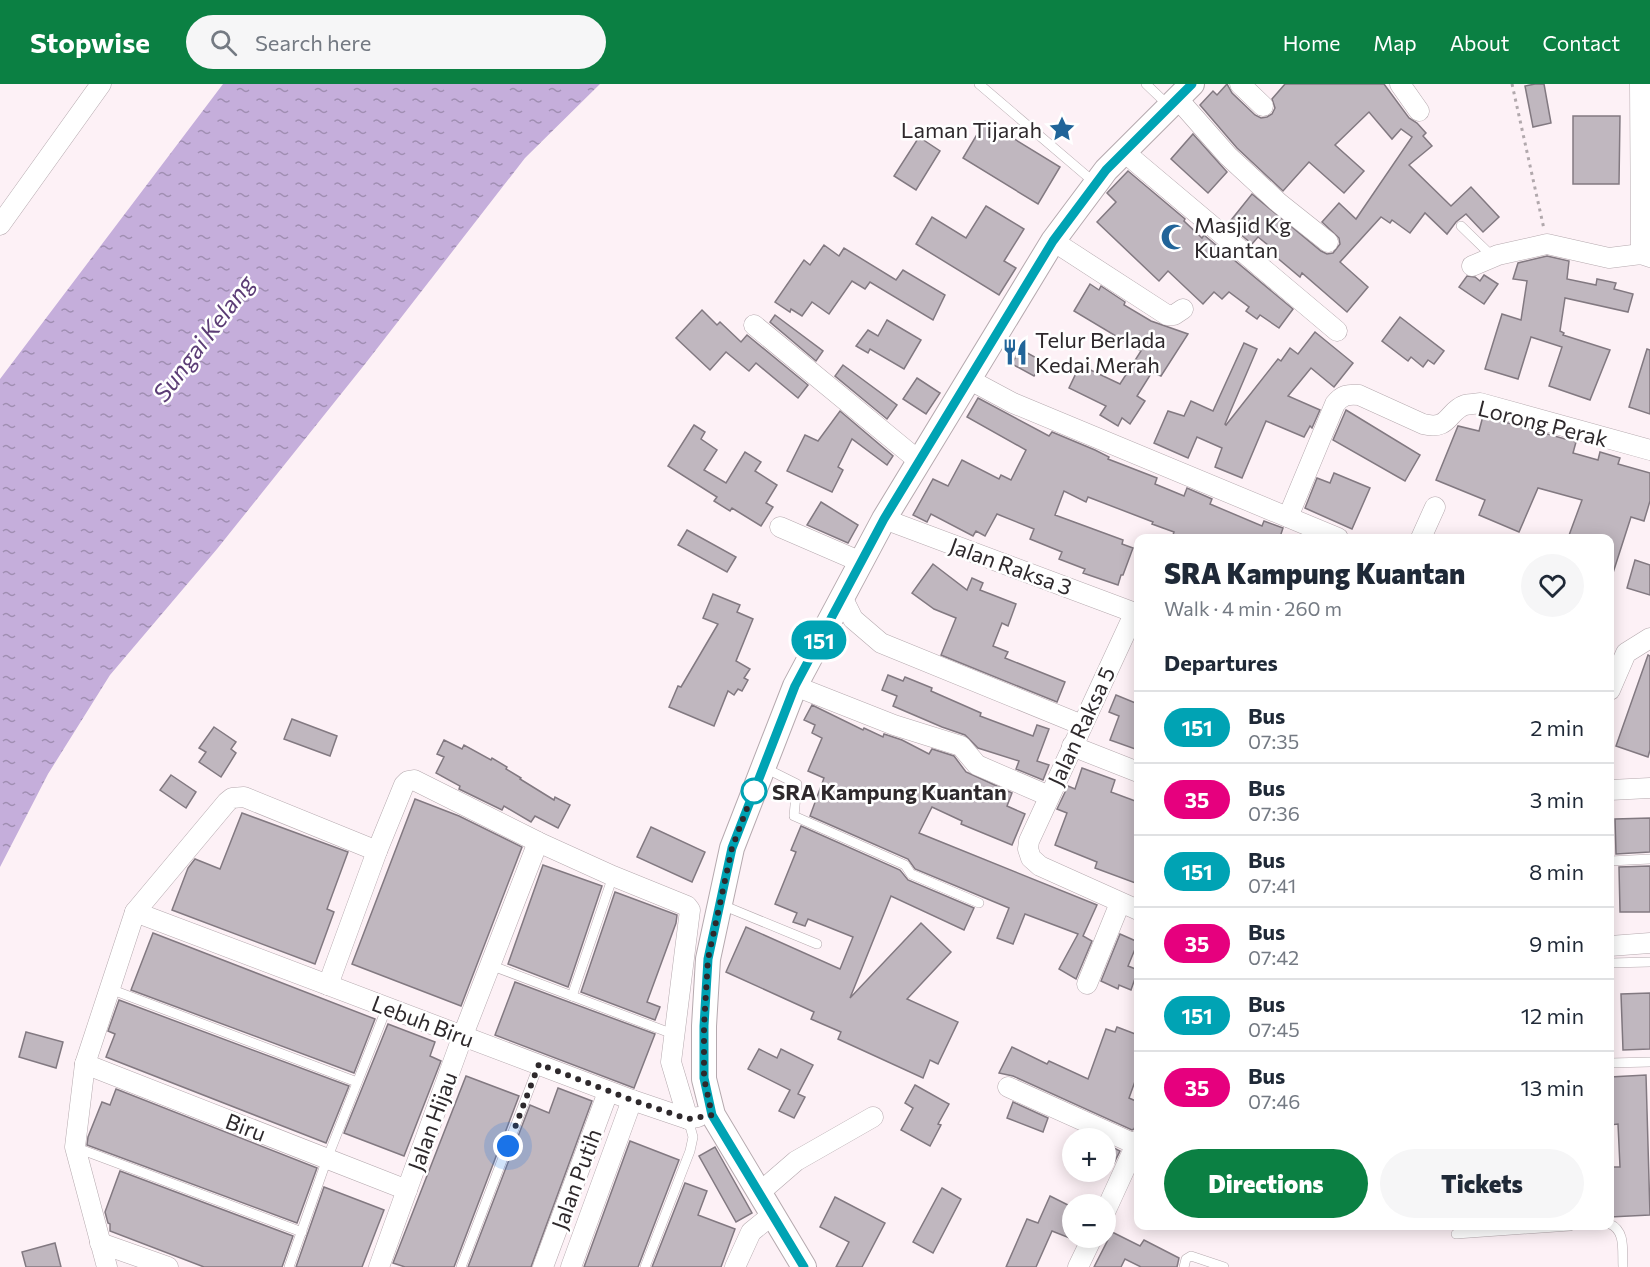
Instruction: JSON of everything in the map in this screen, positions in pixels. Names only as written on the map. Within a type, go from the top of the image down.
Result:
[{"type":"street","points":[[0,225],[101,84]]},
{"type":"street","points":[[1240,84],[1263,106]]},
{"type":"street","points":[[1400,84],[1419,111]]},
{"type":"street","points":[[1472,266],[1493,257],[1547,244],[1609,258],[1646,255],[1640,84]]},
{"type":"street","points":[[804,1267],[712,1115],[704,1078],[708,959],[732,848],[795,686],[884,519],[1053,241],[1095,183],[1123,151],[1180,96],[1228,156],[1279,203],[1328,242]]},
{"type":"street","points":[[1123,151],[1337,331]]},
{"type":"street","points":[[1053,241],[1167,315],[1174,315],[1183,309]]},
{"type":"street","points":[[754,326],[919,461]]},
{"type":"street","points":[[970,380],[1013,403],[1328,534]]},
{"type":"street","name":"Lorong Perak","points":[[1288,517],[1335,404],[1341,397],[1350,394],[1359,395],[1433,427],[1444,428],[1464,405],[1480,403],[1650,450]]},
{"type":"street","points":[[1423,534],[1435,507]]},
{"type":"street","name":"Jalan Raksa 3","points":[[884,519],[1134,612]]},
{"type":"street","points":[[780,527],[861,562]]},
{"type":"street","points":[[842,597],[853,619],[881,643],[1082,725]]},
{"type":"street","name":"Jalan Raksa 5","points":[[1129,906],[1040,866],[1031,858],[1028,849],[1029,841],[1072,746],[1134,619]]},
{"type":"street","points":[[1614,680],[1626,653],[1650,638]]},
{"type":"street","points":[[795,686],[894,724],[961,746],[977,765],[1049,796]]},
{"type":"street","points":[[1072,746],[1134,770]]},
{"type":"street","points":[[328,985],[404,784],[414,780],[538,842],[687,906],[690,910],[671,1062],[688,1119]]},
{"type":"street","points":[[1614,789],[1649,785]]},
{"type":"street","points":[[107,1267],[75,1147],[85,1064],[135,912],[227,802],[238,796],[377,851]]},
{"type":"street","name":"Jalan Hijau","points":[[380,1267],[462,1035],[538,842]]},
{"type":"street","points":[[1087,984],[1129,906]]},
{"type":"street","name":"Lebuh Biru","points":[[135,912],[608,1092],[688,1119],[712,1115]]},
{"type":"street","points":[[1614,946],[1650,943]]},
{"type":"street","name":"Biru","points":[[85,1064],[407,1190]]},
{"type":"street","points":[[1008,1087],[1134,1141]]},
{"type":"street","name":"Jalan Putih","points":[[543,1267],[608,1092]]},
{"type":"street","name":"Jalan Putih","points":[[571,1267],[632,1100]]},
{"type":"street","points":[[759,1193],[796,1161],[873,1117]]},
{"type":"street","points":[[1114,1194],[1134,1151]]},
{"type":"street","points":[[735,1267],[751,1232],[772,1215]]},
{"type":"street","points":[[100,1243],[168,1267]]},
{"type":"street","points":[[1078,1267],[1087,1248]]},
{"type":"lane","points":[[979,84],[1095,183]]},
{"type":"lane","points":[[1146,84],[1180,96]]},
{"type":"lane","points":[[1461,226],[1493,257]]},
{"type":"lane","points":[[763,766],[797,784],[794,816],[905,865],[911,874],[979,903]]},
{"type":"lane","points":[[1614,861],[1650,859]]},
{"type":"lane","points":[[572,996],[613,876]]},
{"type":"lane","points":[[719,904],[817,944]]},
{"type":"lane","points":[[1614,963],[1650,962]]},
{"type":"lane","points":[[490,965],[673,1034]]},
{"type":"lane","points":[[110,989],[357,1082]]},
{"type":"lane","points":[[289,1267],[327,1159],[387,1007]]},
{"type":"lane","points":[[1614,1063],[1650,1062]]},
{"type":"lane","points":[[460,1267],[539,1064]]},
{"type":"lane","points":[[645,1267],[690,1150],[693,1137],[688,1119]]},
{"type":"lane","points":[[75,1147],[302,1232]]},
{"type":"lane","points":[[1614,1226],[1621,1234],[1623,1267]]},
{"type":"lane","points":[[1456,1234],[1475,1230]]},
{"type":"lane","points":[[1184,1267],[1186,1259],[1191,1256],[1224,1267]]},
{"type":"path","points":[[1512,84],[1547,244]]},
{"type":"water","name":"Sungai Kelang","points":[[223,84],[600,84],[525,158],[217,549],[110,675],[48,774],[0,867],[0,379]]},
{"type":"building","points":[[1227,84],[1232,93],[1261,118],[1272,114],[1275,108],[1272,99],[1285,84],[1384,84],[1409,118],[1426,133],[1423,136],[1432,146],[1409,165],[1451,206],[1471,187],[1499,217],[1483,232],[1466,214],[1447,234],[1425,213],[1410,233],[1392,220],[1390,223],[1381,217],[1340,262],[1368,287],[1347,312],[1302,273],[1300,277],[1275,256],[1278,253],[1258,237],[1252,244],[1228,224],[1252,194],[1321,251],[1327,254],[1333,253],[1340,244],[1339,238],[1322,222],[1339,203],[1356,219],[1412,137],[1401,129],[1392,139],[1369,112],[1335,145],[1364,171],[1344,193],[1309,162],[1283,191],[1237,148],[1200,105],[1213,91],[1217,95]]},
{"type":"building","points":[[1544,84],[1551,123],[1533,127],[1525,86]]},
{"type":"building","points":[[1573,116],[1620,116],[1619,184],[1573,184]]},
{"type":"building","points":[[985,121],[1060,167],[1038,204],[963,158]]},
{"type":"building","points":[[1193,134],[1227,172],[1208,193],[1171,159]]},
{"type":"building","points":[[919,137],[940,151],[916,190],[894,176]]},
{"type":"building","points":[[1128,171],[1185,219],[1184,221],[1202,238],[1204,235],[1293,309],[1279,328],[1260,315],[1257,319],[1246,311],[1249,307],[1229,292],[1222,299],[1214,292],[1203,304],[1168,271],[1159,281],[1097,222],[1116,202],[1107,193]]},
{"type":"building","points":[[986,206],[1024,229],[1004,261],[1016,268],[999,295],[916,244],[932,217],[966,238]]},
{"type":"building","points":[[824,245],[839,256],[844,248],[896,280],[903,270],[945,295],[933,320],[870,282],[865,289],[852,281],[829,314],[812,302],[802,316],[791,309],[790,312],[775,302],[804,260],[810,265]]},
{"type":"building","points":[[1547,256],[1569,261],[1567,279],[1596,285],[1597,279],[1616,283],[1614,289],[1633,294],[1628,312],[1565,298],[1560,331],[1564,333],[1563,335],[1610,350],[1590,400],[1549,386],[1562,347],[1531,337],[1518,379],[1485,369],[1502,314],[1521,320],[1527,281],[1513,279],[1518,263]]},
{"type":"building","points":[[1484,275],[1498,284],[1484,304],[1459,287],[1467,276],[1475,277],[1480,281]]},
{"type":"building","points":[[1090,284],[1099,290],[1101,286],[1125,302],[1124,305],[1151,321],[1188,334],[1161,376],[1152,372],[1137,396],[1145,401],[1130,424],[1122,418],[1118,426],[1100,415],[1106,406],[1069,388],[1080,365],[1120,384],[1141,351],[1074,311]]},
{"type":"building","points":[[702,310],[717,325],[720,322],[741,342],[747,335],[808,385],[798,398],[756,363],[749,371],[726,352],[710,370],[676,338]]},
{"type":"building","points":[[775,315],[823,351],[816,361],[770,322]]},
{"type":"building","points":[[1400,317],[1444,351],[1434,364],[1428,360],[1423,367],[1411,357],[1408,361],[1382,341]]},
{"type":"building","points":[[887,320],[921,340],[904,369],[870,349],[868,353],[856,346],[868,330],[878,336]]},
{"type":"building","points":[[1315,332],[1353,363],[1334,387],[1311,368],[1288,396],[1320,410],[1312,428],[1310,426],[1304,437],[1266,421],[1242,478],[1215,467],[1222,448],[1197,437],[1188,458],[1154,443],[1168,411],[1184,416],[1191,401],[1213,411],[1244,343],[1257,349],[1226,425],[1278,359],[1281,361],[1290,348],[1298,354]]},
{"type":"building","points":[[1020,349],[1042,361],[1034,376],[1012,364]]},
{"type":"building","points":[[1647,349],[1650,350],[1650,414],[1629,407]]},
{"type":"building","points":[[843,365],[897,405],[887,419],[835,376]]},
{"type":"building","points":[[917,378],[940,393],[926,414],[903,399]]},
{"type":"building","points":[[978,398],[1049,436],[1052,432],[1095,450],[1109,457],[1108,459],[1157,478],[1155,484],[1184,496],[1187,488],[1212,499],[1210,504],[1262,526],[1264,521],[1283,528],[1281,534],[1173,534],[1174,532],[1152,524],[1153,522],[1088,497],[1086,502],[1064,491],[1055,515],[1123,540],[1122,544],[1133,548],[1118,585],[1083,573],[1085,569],[1059,559],[1062,552],[1030,539],[1034,529],[997,514],[985,536],[976,531],[973,536],[931,514],[927,522],[913,515],[933,479],[948,486],[962,460],[999,479],[1001,475],[1011,480],[1026,450],[967,417]]},
{"type":"building","points":[[1346,410],[1420,455],[1405,481],[1333,440]]},
{"type":"building","points":[[840,411],[893,456],[887,465],[852,439],[838,467],[843,470],[832,492],[787,471],[805,435],[818,441]]},
{"type":"building","points":[[1483,416],[1576,442],[1573,453],[1598,460],[1600,452],[1620,458],[1618,464],[1650,473],[1650,501],[1644,521],[1631,517],[1614,570],[1614,534],[1569,534],[1582,500],[1538,488],[1519,532],[1479,515],[1485,500],[1436,480],[1458,426],[1479,431]]},
{"type":"building","points":[[694,425],[705,432],[701,439],[717,450],[704,470],[726,483],[745,452],[761,462],[755,471],[777,485],[766,503],[773,507],[761,526],[732,508],[730,511],[714,501],[717,497],[668,466]]},
{"type":"building","points":[[1334,473],[1370,488],[1352,529],[1305,508],[1317,478],[1330,483]]},
{"type":"building","points":[[821,502],[858,525],[848,543],[807,525]]},
{"type":"building","points":[[687,530],[736,557],[727,572],[678,545]]},
{"type":"building","points":[[1635,560],[1650,565],[1650,595],[1627,588]]},
{"type":"building","points":[[933,564],[967,590],[972,578],[983,583],[980,590],[1016,604],[1008,626],[1002,623],[993,646],[1008,652],[1005,658],[1065,682],[1057,702],[941,655],[956,618],[934,609],[912,593]]},
{"type":"building","points":[[713,594],[740,605],[737,612],[753,619],[736,661],[750,669],[744,678],[748,680],[742,691],[738,689],[734,695],[728,691],[714,726],[669,707],[678,686],[681,687],[718,624],[703,618]]},
{"type":"building","points":[[1648,655],[1650,656],[1650,750],[1648,757],[1616,746]]},
{"type":"building","points":[[888,675],[903,681],[905,677],[932,688],[931,691],[981,713],[980,716],[1033,736],[1037,725],[1049,729],[1037,761],[1049,765],[1043,780],[1016,769],[1019,761],[978,748],[965,735],[893,706],[897,696],[882,690]]},
{"type":"building","points":[[1116,695],[1134,702],[1134,749],[1110,740],[1119,716],[1109,712]]},
{"type":"building","points":[[812,705],[863,730],[864,728],[883,737],[884,734],[902,740],[929,754],[932,749],[954,756],[966,772],[1012,793],[1007,806],[1025,814],[1012,845],[961,824],[962,821],[932,807],[919,833],[1097,905],[1083,936],[1092,941],[1076,979],[1059,969],[1078,934],[1025,914],[1013,944],[997,938],[1009,908],[915,869],[908,859],[810,816],[824,778],[808,771],[822,738],[812,733],[815,725],[804,720]]},
{"type":"building","points":[[292,719],[337,736],[330,756],[284,739]]},
{"type":"building","points":[[214,727],[236,742],[231,749],[236,753],[221,777],[199,762],[206,752],[199,748]]},
{"type":"building","points":[[444,740],[462,749],[464,745],[491,760],[492,758],[554,800],[555,797],[570,805],[558,828],[535,816],[531,822],[504,806],[502,810],[459,789],[460,786],[436,773],[444,757],[437,754]]},
{"type":"building","points":[[1082,768],[1115,780],[1111,792],[1134,801],[1134,883],[1095,868],[1097,862],[1055,845],[1067,813],[1057,809],[1068,786],[1075,789]]},
{"type":"building","points":[[171,775],[196,792],[186,808],[160,790]]},
{"type":"building","points":[[415,799],[459,816],[522,847],[461,1006],[352,964]]},
{"type":"building","points":[[242,813],[348,852],[327,909],[334,912],[315,964],[172,910],[188,868],[195,859],[220,869]]},
{"type":"building","points":[[1650,818],[1650,852],[1616,854],[1615,819]]},
{"type":"building","points":[[801,826],[900,870],[908,880],[974,908],[964,930],[891,896],[850,998],[921,923],[951,952],[907,999],[958,1022],[938,1064],[930,1060],[923,1078],[838,1039],[841,1032],[811,1019],[814,1012],[726,972],[746,927],[840,969],[853,937],[808,919],[805,926],[793,922],[797,913],[775,904],[796,852],[791,850]]},
{"type":"building","points":[[651,827],[705,852],[692,882],[637,857]]},
{"type":"building","points":[[543,865],[602,886],[568,987],[508,964]]},
{"type":"building","points":[[1650,866],[1650,912],[1620,912],[1619,867]]},
{"type":"building","points":[[615,892],[677,915],[647,1002],[660,1007],[655,1020],[581,992]]},
{"type":"building","points":[[153,933],[375,1019],[354,1073],[131,990]]},
{"type":"building","points":[[1120,934],[1134,940],[1134,952],[1128,966],[1134,968],[1131,990],[1119,985],[1118,989],[1101,981]]},
{"type":"building","points":[[515,982],[655,1034],[634,1088],[495,1035]]},
{"type":"building","points":[[1650,993],[1650,1049],[1623,1050],[1621,994]]},
{"type":"building","points":[[119,1000],[349,1086],[326,1143],[106,1057],[115,1034],[108,1031]]},
{"type":"building","points":[[388,1024],[435,1042],[430,1056],[441,1061],[404,1156],[344,1133]]},
{"type":"building","points":[[1117,1027],[1134,1033],[1134,1084],[1129,1098],[1134,1100],[1134,1129],[1132,1130],[1013,1076],[999,1073],[1012,1047],[1047,1064],[1049,1061],[1088,1079],[1106,1029],[1115,1032]]},
{"type":"building","points":[[26,1032],[63,1042],[56,1068],[19,1057]]},
{"type":"building","points":[[759,1049],[777,1058],[781,1049],[813,1065],[798,1094],[805,1097],[794,1118],[779,1111],[790,1090],[748,1069]]},
{"type":"building","points":[[1646,1075],[1650,1215],[1614,1217],[1614,1167],[1620,1167],[1618,1124],[1614,1124],[1614,1077]]},
{"type":"building","points":[[466,1076],[519,1096],[454,1267],[405,1267],[393,1263]]},
{"type":"building","points":[[915,1085],[949,1104],[930,1146],[901,1130],[913,1108],[905,1103]]},
{"type":"building","points":[[558,1088],[592,1101],[531,1267],[468,1267],[530,1105],[549,1113]]},
{"type":"building","points":[[116,1089],[317,1168],[297,1223],[87,1145],[102,1102],[110,1105]]},
{"type":"building","points":[[1013,1102],[1048,1118],[1043,1132],[1007,1118]]},
{"type":"building","points":[[630,1141],[679,1160],[638,1267],[584,1267]]},
{"type":"building","points":[[715,1147],[752,1213],[736,1222],[699,1156]]},
{"type":"building","points":[[120,1171],[293,1236],[282,1267],[204,1267],[110,1231],[105,1212]]},
{"type":"building","points":[[685,1183],[707,1191],[698,1215],[735,1229],[721,1267],[652,1267]]},
{"type":"building","points":[[324,1187],[384,1210],[362,1267],[296,1267]]},
{"type":"building","points":[[942,1188],[961,1199],[933,1253],[913,1242]]},
{"type":"building","points":[[1050,1196],[1062,1202],[1062,1235],[1052,1231],[1036,1267],[1006,1267],[1027,1219],[1038,1223]]},
{"type":"building","points":[[835,1197],[885,1223],[862,1267],[836,1267],[849,1242],[820,1227]]},
{"type":"building","points":[[1116,1234],[1140,1246],[1144,1240],[1179,1258],[1177,1267],[1141,1267],[1125,1259],[1121,1267],[1094,1267],[1104,1248],[1116,1248]]},
{"type":"building","points":[[55,1243],[61,1267],[26,1267],[22,1252]]},
{"type":"bus line","name":"151","points":[[804,1267],[712,1115],[704,1078],[708,959],[732,848],[795,686],[884,519],[1053,241],[1106,170],[1192,84]]},
{"type":"place","name":"Laman Tijarah","points":[[1062,129]]},
{"type":"place","name":"Masjid Kg Kuantan","points":[[1174,237]]},
{"type":"place","name":"Telur Berlada Kedai Merah","points":[[1015,352]]},
{"type":"place","name":"SRA Kampung Kuantan","points":[[754,791]]},
{"type":"route","points":[[508,1146],[539,1064],[688,1119],[712,1115],[704,1078],[708,959],[732,848],[755,787],[754,791]]}]
